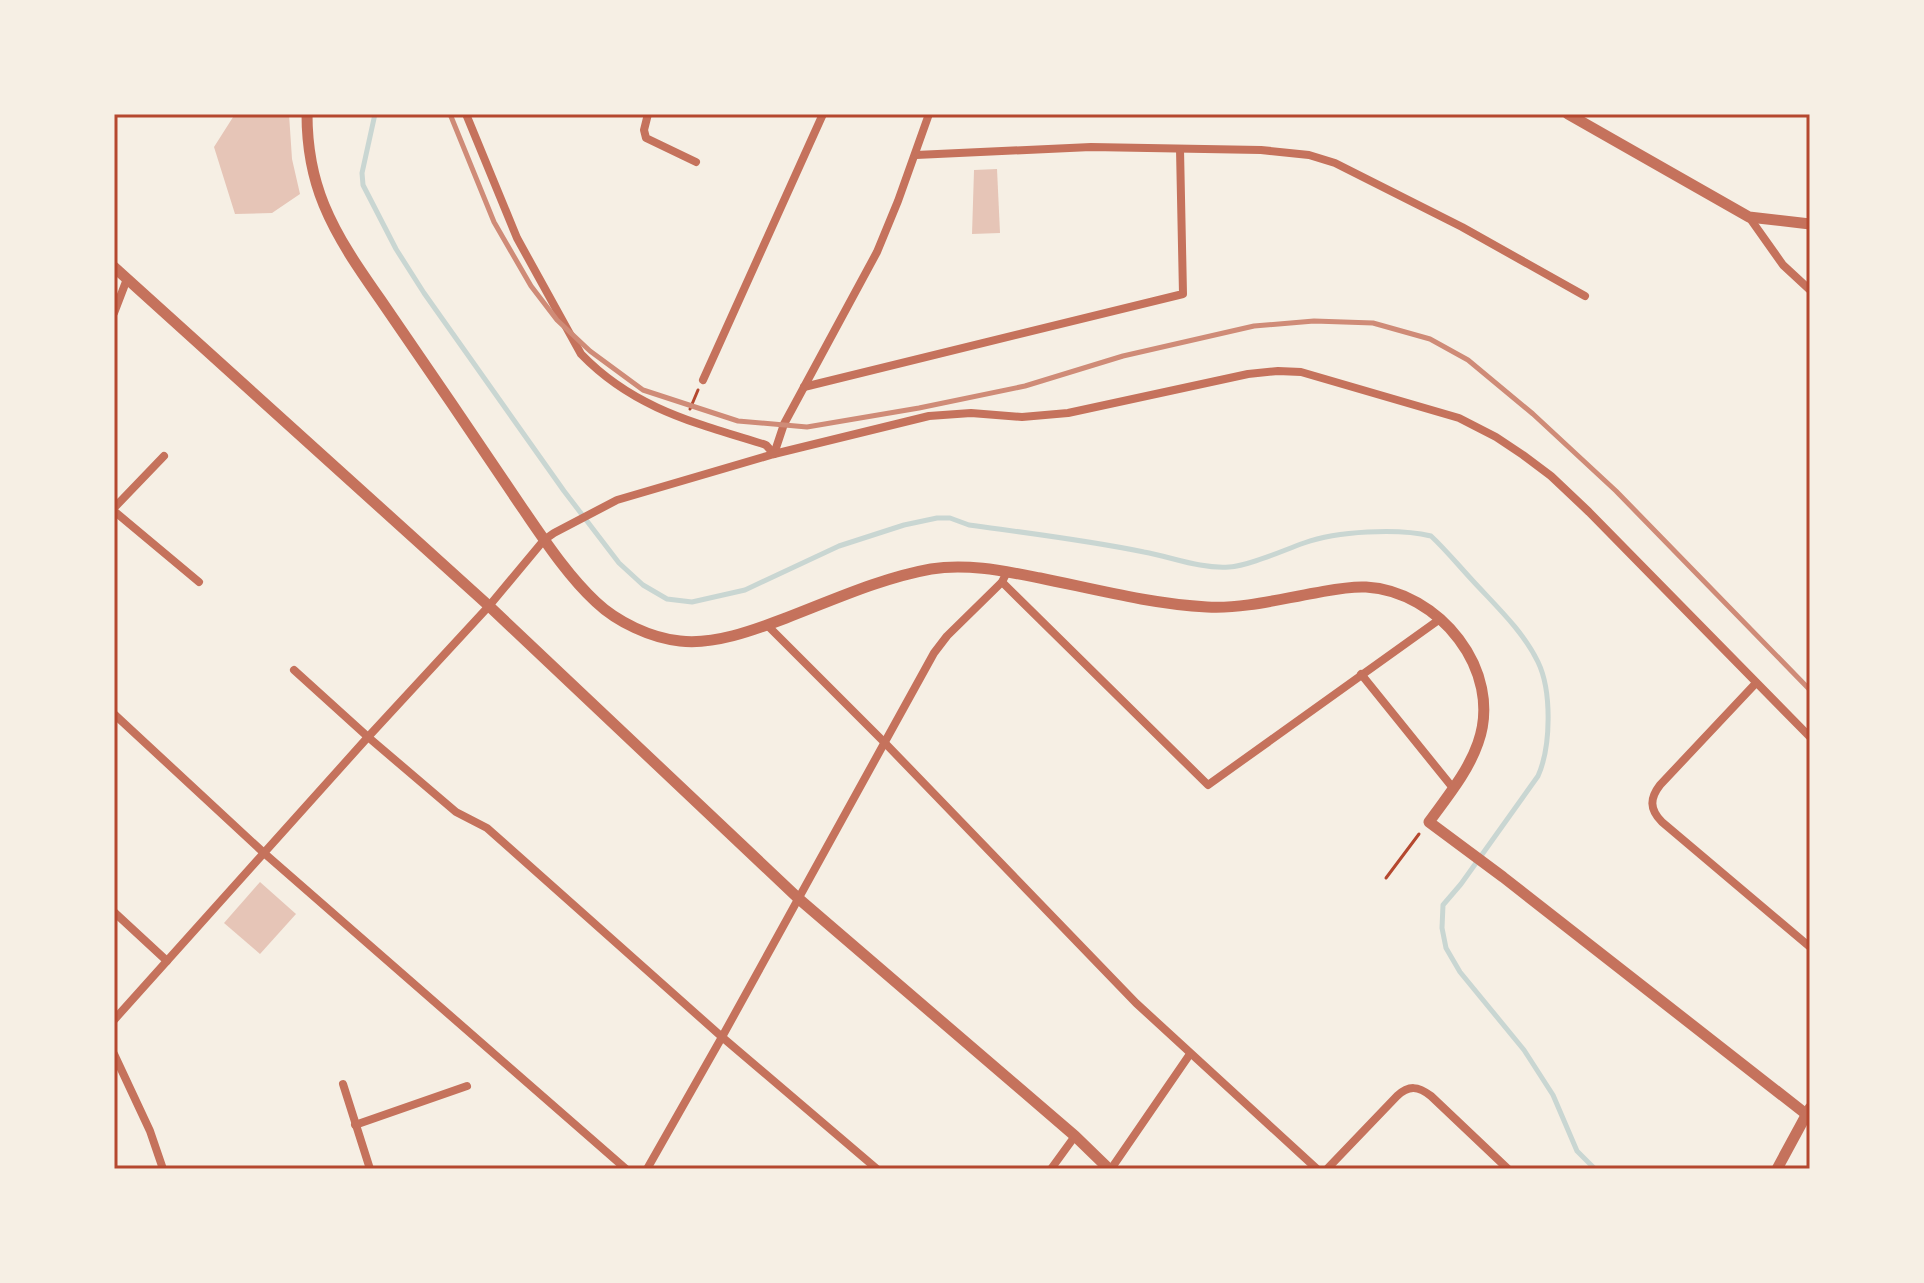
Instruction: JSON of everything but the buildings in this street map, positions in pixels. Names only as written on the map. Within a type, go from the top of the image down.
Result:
[{"type":"street","points":[[307,114],[311,168],[336,232],[377,296],[549,536],[580,585],[595,602],[630,625],[680,642],[711,640],[767,625],[908,575],[958,566],[1005,577],[1209,608],[1360,587],[1381,588],[1416,601],[1440,619],[1467,651],[1476,667],[1483,703],[1483,724],[1478,743],[1467,766],[1429,822],[1808,1111],[1777,1169]]},
{"type":"street","points":[[466,114],[517,238],[581,354],[635,397],[652,406],[766,445],[774,454]]},
{"type":"street","points":[[648,114],[644,130],[646,138],[696,162]]},
{"type":"street","points":[[703,380],[823,114]]},
{"type":"street","points":[[774,454],[784,424],[877,252],[929,114]]},
{"type":"street","points":[[1568,114],[1749,217],[1810,224]]},
{"type":"street","points":[[916,155],[1091,147],[1285,151],[1309,155],[1335,163],[1462,227],[1585,296]]},
{"type":"street","points":[[804,387],[1183,294],[1180,149]]},
{"type":"street","points":[[1749,217],[1783,265],[1810,290]]},
{"type":"street","points":[[114,267],[489,606],[799,899],[1110,1169],[1190,1054]]},
{"type":"street","points":[[114,313],[127,279]]},
{"type":"street","points":[[114,1020],[549,536],[617,500],[774,454],[929,416],[971,413],[1022,417],[1055,415],[1248,374],[1278,371],[1301,372],[1459,418],[1496,437],[1551,476],[1810,737]]},
{"type":"street","points":[[164,456],[114,510],[199,582]]},
{"type":"street","points":[[647,1169],[934,653],[1005,577]]},
{"type":"street","points":[[1005,577],[1208,785],[1440,619]]},
{"type":"street","points":[[767,625],[1136,1003],[1317,1169]]},
{"type":"street","points":[[294,670],[456,812],[487,828],[722,1037],[877,1169]]},
{"type":"street","points":[[1361,674],[1453,788]]},
{"type":"street","points":[[1756,683],[1660,785],[1652,805],[1657,817],[1810,947]]},
{"type":"street","points":[[114,714],[264,853],[626,1169]]},
{"type":"street","points":[[114,912],[167,961]]},
{"type":"street","points":[[114,1054],[150,1131],[163,1169]]},
{"type":"street","points":[[343,1084],[370,1169]]},
{"type":"street","points":[[355,1125],[467,1086]]},
{"type":"street","points":[[1327,1169],[1393,1100],[1411,1088],[1421,1088],[1508,1169]]},
{"type":"street","points":[[1051,1169],[1075,1136]]},
{"type":"path","points":[[686,419],[703,380]]},
{"type":"path","points":[[1386,878],[1429,822]]},
{"type":"waterway","points":[[375,114],[362,173],[363,185],[396,249],[564,491],[619,563],[643,585],[667,599],[692,602],[745,590],[839,546],[937,518],[1218,567],[1246,564],[1304,543],[1350,533],[1431,536],[1525,640],[1543,674],[1548,703],[1545,750],[1538,776],[1443,905],[1442,928],[1446,948],[1460,972],[1524,1050],[1553,1095],[1577,1151],[1595,1169]]},
{"type":"railway","points":[[450,114],[494,222],[531,286],[557,320],[590,351],[643,390],[738,421],[807,427],[1025,386],[1123,356],[1254,326],[1314,321],[1373,323],[1430,339],[1468,360],[1533,414],[1616,491],[1810,690]]}]
